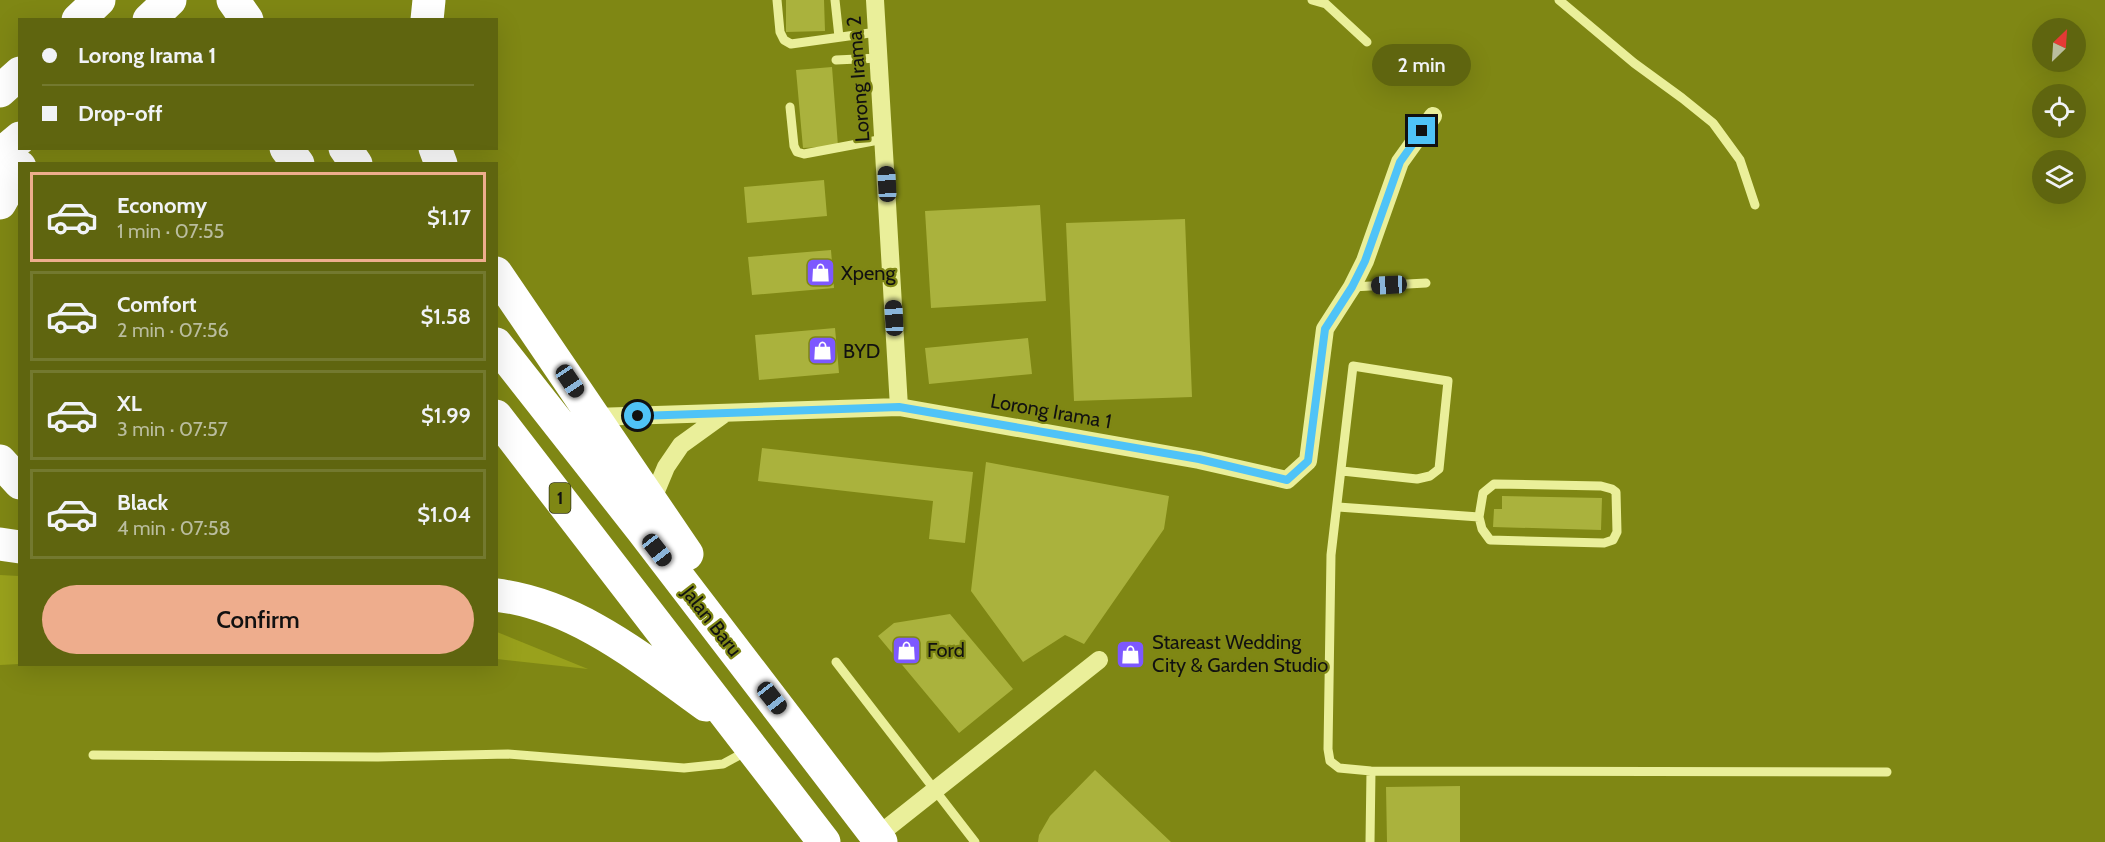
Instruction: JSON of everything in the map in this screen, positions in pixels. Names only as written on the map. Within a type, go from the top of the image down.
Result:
[{"type":"highway","points":[[80,18],[99,0]]},
{"type":"highway","points":[[150,18],[171,0],[184,18]]},
{"type":"highway","points":[[233,0],[246,18]]},
{"type":"highway","points":[[427,18],[429,0]]},
{"type":"highway","points":[[0,90],[18,75]]},
{"type":"highway","points":[[0,155],[18,140]]},
{"type":"highway","points":[[286,150],[296,162]]},
{"type":"highway","points":[[0,203],[18,169]]},
{"type":"highway","points":[[498,276],[651,503],[748,639],[775,682],[800,735]]},
{"type":"highway","name":"Jalan Baru","points":[[498,347],[879,839]]},
{"type":"highway","name":"1","points":[[499,426],[824,842]]},
{"type":"highway","points":[[0,544],[18,547]]},
{"type":"highway","points":[[498,595],[518,598],[587,624],[643,660],[743,737]]},
{"type":"street","name":"Lorong Irama 2","points":[[875,0],[899,407]]},
{"type":"street","points":[[1352,287],[1365,261],[1400,162],[1433,116]]},
{"type":"street","name":"Lorong Irama 1","points":[[594,417],[899,407],[1199,459],[1287,480],[1308,461],[1325,329],[1352,287]]},
{"type":"street","points":[[651,503],[666,467],[681,445],[724,414]]},
{"type":"street","points":[[879,839],[934,790],[1099,660]]},
{"type":"lane","points":[[777,0],[780,32],[784,40],[791,44],[877,32]]},
{"type":"lane","points":[[835,0],[839,37]]},
{"type":"lane","points":[[1312,0],[1326,4],[1366,42]]},
{"type":"lane","points":[[1559,0],[1634,63],[1713,123],[1740,160],[1755,205]]},
{"type":"lane","points":[[836,60],[879,58]]},
{"type":"lane","points":[[790,107],[794,146],[797,152],[804,154],[884,139]]},
{"type":"lane","points":[[1352,287],[1426,283]]},
{"type":"lane","points":[[1342,471],[1417,479],[1430,476],[1439,469],[1448,381],[1353,366],[1331,555],[1329,755],[1330,761],[1339,768],[1371,771],[1887,772]]},
{"type":"lane","points":[[1494,484],[1601,486],[1616,492],[1617,532],[1613,540],[1604,543],[1490,540],[1482,530],[1479,517],[1483,493],[1494,484]]},
{"type":"lane","points":[[1338,507],[1479,517]]},
{"type":"lane","points":[[836,662],[975,842]]},
{"type":"lane","points":[[93,755],[378,757],[508,754],[684,768],[723,764],[743,737]]},
{"type":"lane","points":[[1370,842],[1371,771]]},
{"type":"shaded area","points":[[0,575],[18,576],[18,664],[0,665]]},
{"type":"shaded area","points":[[498,632],[588,669],[498,659]]},
{"type":"building","points":[[786,0],[824,0],[825,31],[786,32]]},
{"type":"building","points":[[832,67],[838,146],[803,148],[796,70]]},
{"type":"building","points":[[824,180],[827,216],[747,223],[744,187]]},
{"type":"building","points":[[1040,205],[1046,301],[931,308],[925,211]]},
{"type":"building","points":[[1185,219],[1192,397],[1074,401],[1066,223]]},
{"type":"building","points":[[831,250],[834,288],[752,295],[748,257]]},
{"type":"building","points":[[835,328],[839,373],[759,380],[755,335]]},
{"type":"building","points":[[1028,338],[1032,374],[929,384],[925,348]]},
{"type":"building","points":[[762,448],[973,472],[965,543],[929,539],[933,501],[758,481]]},
{"type":"building","points":[[986,462],[1169,496],[1164,529],[1084,644],[1065,635],[1023,662],[971,591]]},
{"type":"building","points":[[1502,496],[1602,498],[1601,530],[1493,527],[1494,509],[1502,509]]},
{"type":"building","points":[[950,614],[1013,689],[959,733],[878,636],[894,623]]},
{"type":"building","points":[[1095,770],[1171,842],[1038,842],[1039,835],[1050,816]]},
{"type":"building","points":[[1460,786],[1460,842],[1387,842],[1386,787]]},
{"type":"place","name":"Xpeng","points":[[820,273]]},
{"type":"place","name":"BYD","points":[[822,351]]},
{"type":"place","name":"Ford","points":[[906,650]]},
{"type":"place","name":"Stareast Wedding City & Garden Studio","points":[[1131,654]]},
{"type":"route","points":[[638,416],[899,407],[1199,459],[1287,480],[1308,461],[1325,329],[1352,287],[1365,261],[1400,162],[1422,131]]}]
